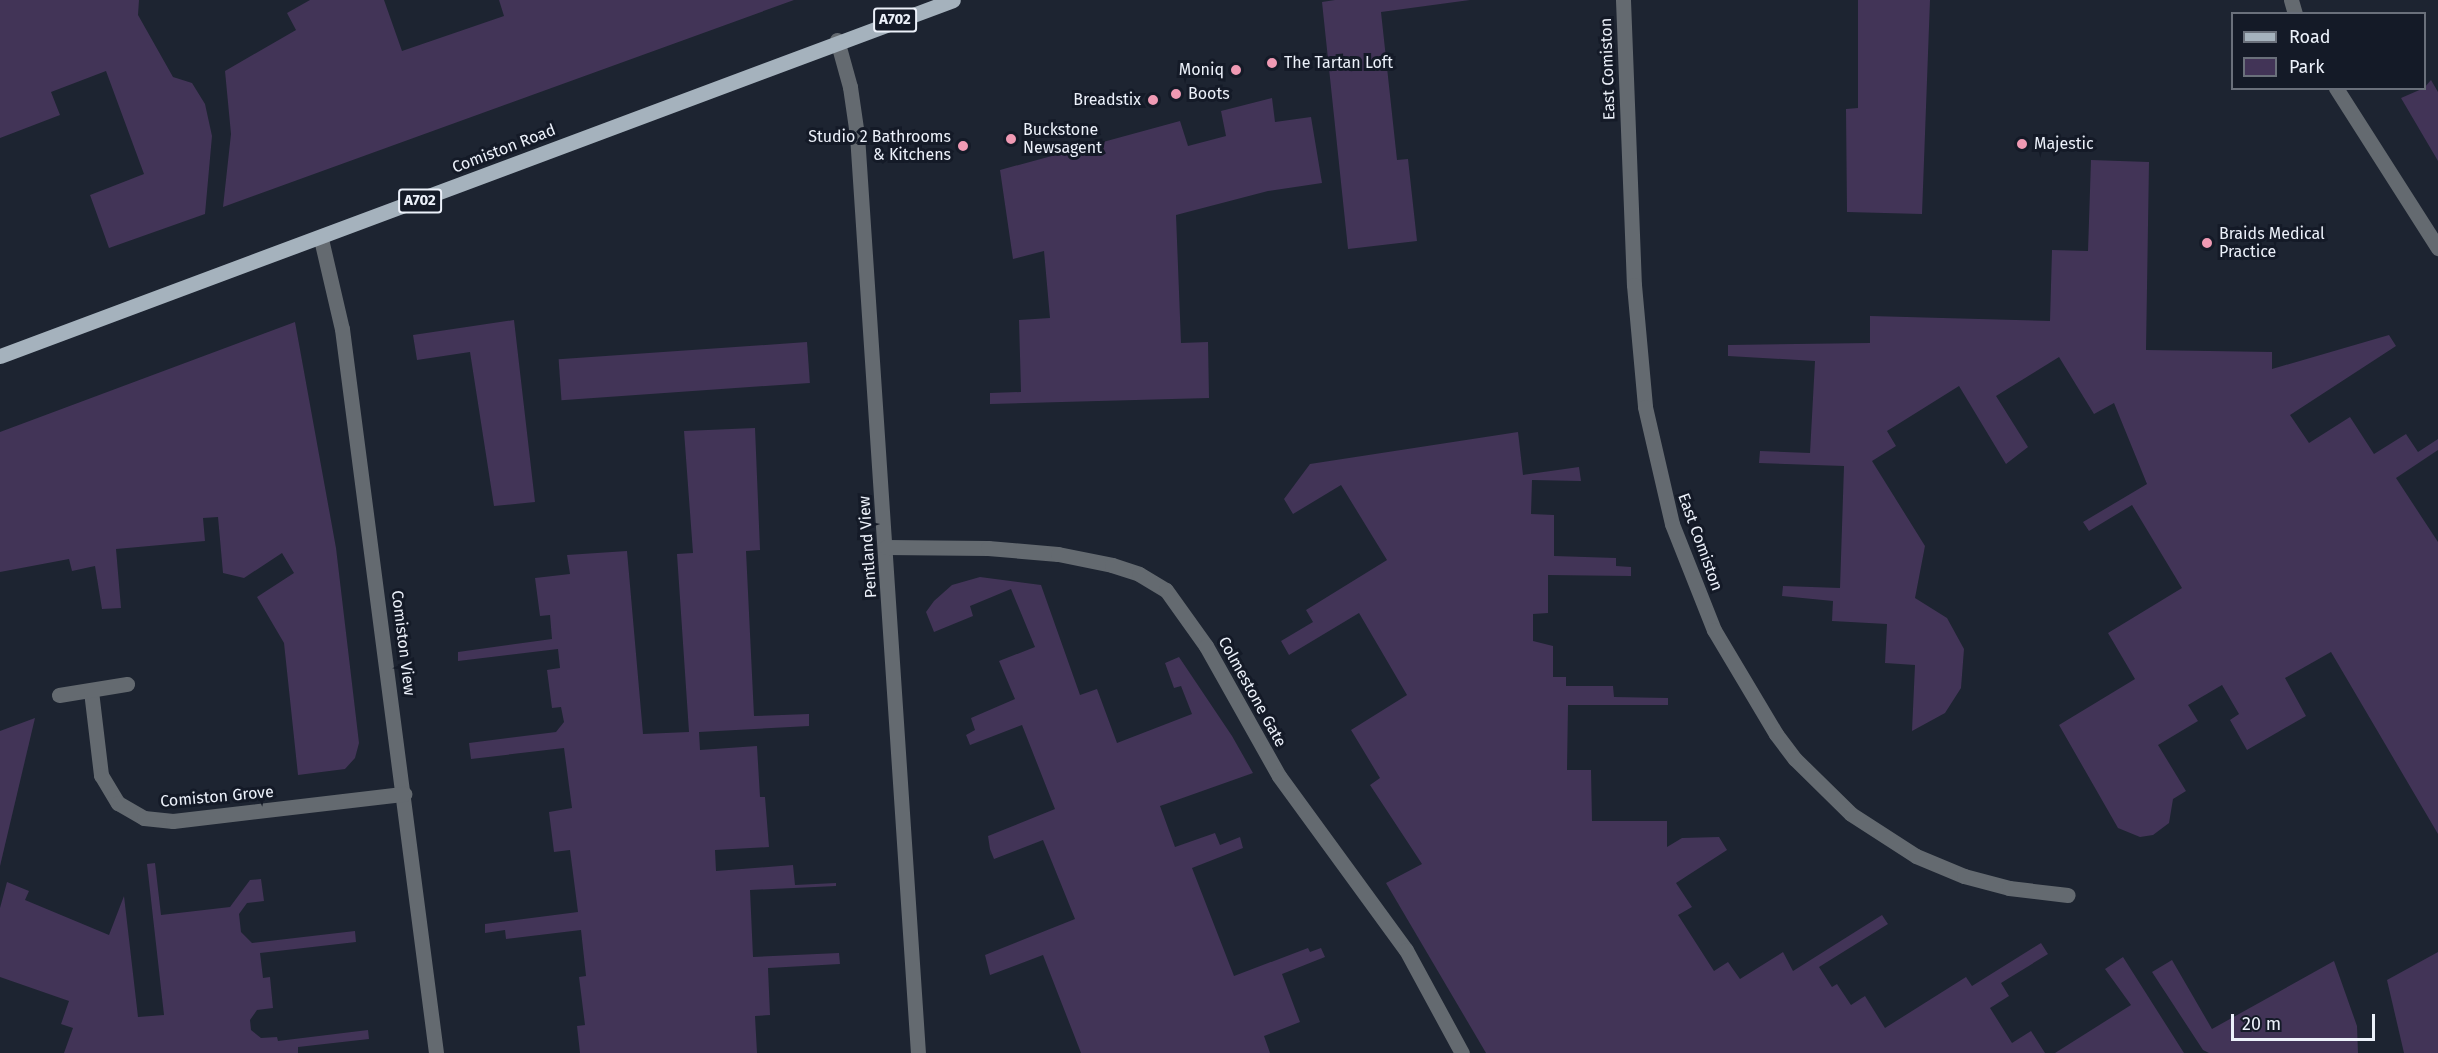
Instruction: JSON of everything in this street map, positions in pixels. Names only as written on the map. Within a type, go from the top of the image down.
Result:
[{"type":"main road","name":"Comiston Road","points":[[0,356],[321,239],[837,40],[953,0]]},
{"type":"street","name":"East Comiston","points":[[1623,0],[1634,285],[1645,407],[1672,524],[1714,630],[1776,734],[1816,781],[1851,814],[1916,856],[1964,876],[2009,888],[2068,896]]},
{"type":"street","name":"Pentland View","points":[[837,40],[850,87],[857,135],[918,1053]]},
{"type":"street","points":[[2337,90],[2438,248]]},
{"type":"street","name":"Comiston View","points":[[321,239],[342,329],[436,1053]]},
{"type":"street","name":"Colmestone Gate","points":[[886,547],[988,548],[1058,554],[1121,568],[1166,590],[1206,646],[1279,776],[1406,950],[1462,1053]]},
{"type":"street","points":[[58,695],[91,692],[127,684]]},
{"type":"street","name":"Comiston Grove","points":[[91,692],[101,775],[118,803],[144,818],[172,821],[404,795]]},
{"type":"green space","points":[[0,0],[139,0],[138,15],[173,77],[192,83],[205,104],[212,136],[205,214],[109,248],[90,195],[144,174],[106,71],[51,92],[60,115],[0,138]]},
{"type":"green space","points":[[310,0],[384,0],[402,51],[504,16],[499,0],[794,0],[223,207],[231,134],[225,71],[296,30],[287,13]]},
{"type":"green space","points":[[1335,0],[1470,0],[1381,12],[1397,160],[1408,159],[1417,241],[1348,249],[1322,2]]},
{"type":"green space","points":[[1858,0],[1930,0],[1922,214],[1847,212],[1846,109],[1858,108]]},
{"type":"green space","points":[[2431,80],[2438,92],[2438,161],[2401,98],[2419,90],[2426,90],[2426,86]]},
{"type":"green space","points":[[1272,98],[1275,122],[1311,117],[1322,183],[1268,191],[1176,215],[1181,343],[1208,342],[1209,398],[990,404],[990,393],[1021,392],[1019,320],[1050,318],[1044,251],[1013,259],[1000,170],[1180,121],[1188,146],[1226,136],[1221,111]]},
{"type":"green space","points":[[2091,160],[2149,162],[2146,350],[2272,352],[2272,369],[2389,335],[2396,346],[2290,415],[2309,443],[2350,417],[2374,454],[2406,434],[2418,452],[2438,439],[2438,450],[2396,478],[2438,542],[2438,834],[2331,652],[2285,678],[2306,716],[2247,750],[2230,720],[2239,714],[2222,685],[2188,705],[2198,721],[2158,745],[2186,791],[2173,799],[2169,823],[2153,835],[2140,837],[2118,828],[2059,725],[2135,679],[2108,633],[2182,588],[2132,505],[2089,531],[2083,522],[2147,484],[2114,403],[2094,414],[2059,357],[1996,396],[2028,447],[2006,464],[1959,386],[1887,431],[1896,446],[1872,461],[1925,546],[1915,598],[1947,618],[1964,649],[1961,688],[1945,713],[1912,731],[1915,665],[1885,663],[1887,624],[1832,621],[1833,601],[1782,596],[1783,586],[1840,588],[1844,466],[1759,463],[1760,451],[1810,453],[1815,361],[1728,356],[1728,345],[1870,343],[1870,316],[2050,321],[2052,250],[2088,251]]},
{"type":"green space","points":[[514,320],[535,502],[494,506],[470,352],[417,360],[413,335]]},
{"type":"green space","points":[[295,322],[336,548],[359,743],[355,758],[345,769],[298,775],[284,643],[257,597],[294,573],[282,553],[244,578],[223,573],[218,517],[203,518],[205,541],[116,549],[121,608],[102,609],[95,566],[72,571],[69,559],[0,572],[0,432]]},
{"type":"green space","points":[[807,342],[810,383],[561,400],[559,359]]},
{"type":"green space","points":[[755,428],[760,550],[746,551],[754,716],[809,714],[809,726],[699,732],[700,750],[757,746],[760,797],[765,797],[769,847],[715,850],[716,871],[793,865],[795,885],[836,883],[836,886],[750,890],[753,957],[839,953],[840,964],[768,968],[770,1015],[755,1016],[757,1053],[580,1053],[577,1026],[585,1025],[579,977],[586,976],[581,930],[506,939],[505,930],[485,933],[485,924],[578,912],[570,850],[554,852],[549,812],[572,808],[564,748],[471,759],[469,743],[556,732],[564,722],[561,707],[552,708],[547,670],[560,668],[558,649],[458,661],[458,652],[552,639],[550,615],[540,616],[535,578],[570,574],[567,555],[627,551],[643,734],[689,732],[677,554],[693,553],[684,431]]},
{"type":"green space","points":[[1518,432],[1523,475],[1579,467],[1581,481],[1532,480],[1531,514],[1554,515],[1554,556],[1616,558],[1616,566],[1631,567],[1631,576],[1548,575],[1548,613],[1533,614],[1533,641],[1553,646],[1553,677],[1566,677],[1566,686],[1613,686],[1614,697],[1668,698],[1668,705],[1568,705],[1567,770],[1591,770],[1592,821],[1667,821],[1667,847],[1682,838],[1719,837],[1727,850],[1676,883],[1692,907],[1678,915],[1714,971],[1728,962],[1740,979],[1783,952],[1793,971],[1882,915],[1888,924],[1819,967],[1832,987],[1837,984],[1851,1005],[1865,996],[1885,1028],[1966,977],[1972,986],[2041,943],[2048,954],[2001,983],[2009,996],[1990,1008],[2012,1043],[2031,1031],[2045,1053],[1486,1053],[1386,883],[1422,864],[1370,785],[1380,778],[1351,730],[1407,695],[1359,613],[1289,655],[1281,641],[1313,622],[1306,610],[1387,560],[1341,485],[1293,514],[1284,499],[1310,464]]},
{"type":"green space","points":[[980,577],[1041,585],[1080,695],[1097,689],[1117,743],[1192,714],[1181,686],[1174,688],[1165,663],[1179,657],[1232,736],[1253,773],[1160,806],[1175,847],[1215,833],[1220,845],[1240,837],[1243,848],[1192,868],[1234,976],[1308,948],[1310,952],[1321,948],[1325,957],[1282,974],[1300,1022],[1264,1036],[1270,1053],[1081,1053],[1043,955],[990,975],[985,955],[1075,919],[1043,840],[994,859],[990,849],[988,836],[1055,809],[1022,725],[970,745],[966,735],[975,730],[971,718],[1015,699],[999,661],[1035,647],[1011,589],[970,606],[973,616],[934,632],[926,612],[934,601],[952,585]]},
{"type":"green space","points":[[35,718],[0,866],[0,731]]},
{"type":"green space","points":[[155,863],[161,915],[230,907],[250,880],[261,879],[264,901],[247,903],[239,914],[241,932],[252,943],[355,931],[356,942],[260,953],[263,978],[270,977],[273,1008],[257,1010],[250,1020],[251,1030],[261,1038],[277,1037],[278,1041],[368,1030],[369,1039],[298,1047],[298,1053],[64,1053],[73,1028],[61,1024],[69,1001],[0,977],[0,908],[7,882],[29,891],[25,900],[109,935],[124,896],[138,1017],[164,1015],[147,864]]},
{"type":"green space","points":[[2438,952],[2438,1053],[2404,1053],[2387,980]]},
{"type":"green space","points":[[2123,957],[2184,1053],[2055,1053],[2131,1005],[2105,969]]},
{"type":"green space","points":[[2172,960],[2212,1029],[2334,961],[2357,1026],[2358,1053],[2209,1053],[2203,1050],[2152,972]]},
{"type":"place","name":"The Tartan Loft","points":[[1272,63]]},
{"type":"place","name":"Moniq","points":[[1236,70]]},
{"type":"place","name":"Boots","points":[[1176,94]]},
{"type":"place","name":"Breadstix","points":[[1153,100]]},
{"type":"place","name":"Buckstone Newsagent","points":[[1011,139]]},
{"type":"place","name":"Majestic","points":[[2022,144]]},
{"type":"place","name":"Studio 2 Bathrooms & Kitchens","points":[[963,146]]},
{"type":"place","name":"Braids Medical Practice","points":[[2207,243]]}]
